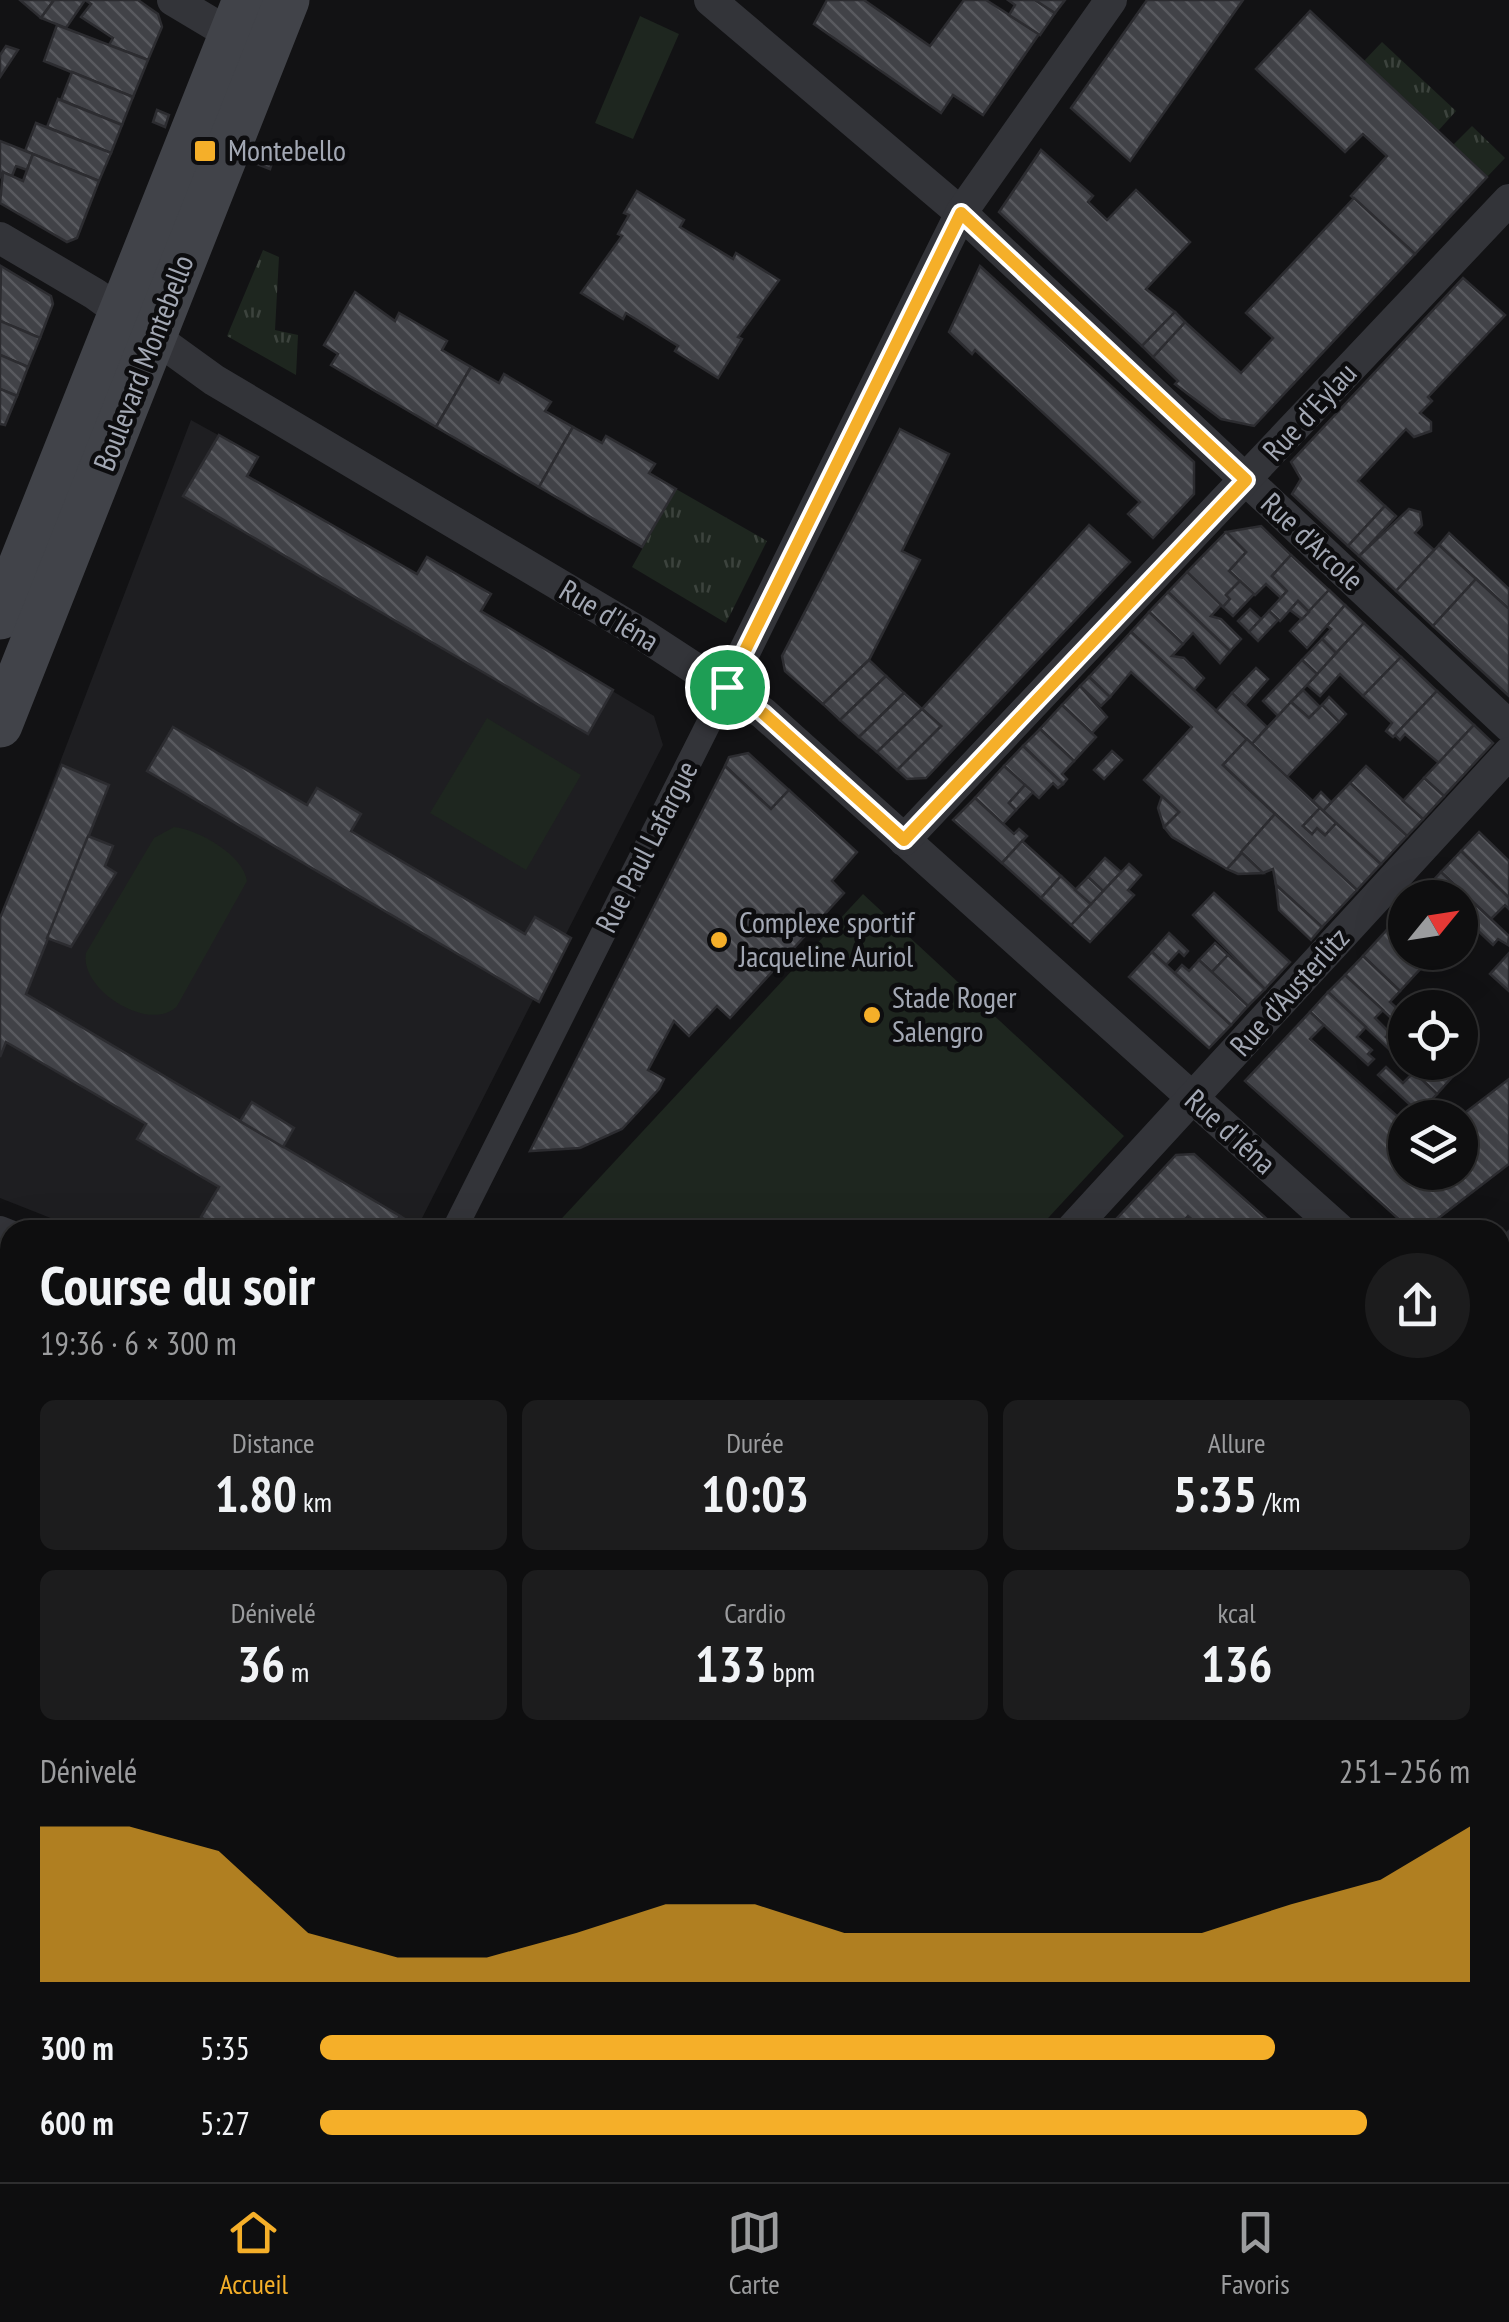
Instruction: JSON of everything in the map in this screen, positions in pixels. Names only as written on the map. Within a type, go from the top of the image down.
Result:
[{"type":"main road","name":"Boulevard Montebello","points":[[0,618],[118,312],[247,30],[288,0]]},
{"type":"main road","name":"Boulevard Montebello","points":[[0,725],[156,340],[247,30]]},
{"type":"street","points":[[173,0],[247,30]]},
{"type":"street","name":"Rue d'Arcole","points":[[710,0],[961,213],[1509,726]]},
{"type":"street","name":"Rue Paul Lafargue","points":[[459,1220],[961,213],[1111,0]]},
{"type":"street","name":"Rue d'Eylau","points":[[904,840],[1509,200]]},
{"type":"street","name":"Rue d'Iéna","points":[[0,238],[307,437],[727,687],[763,713],[1329,1220]]},
{"type":"street","name":"Rue d'Austerlitz","points":[[1080,1220],[1509,753]]},
{"type":"shaded area","points":[[191,420],[258,457],[248,477],[416,574],[427,557],[491,594],[481,612],[654,716],[663,745],[566,934],[571,938],[539,1002],[533,1000],[421,1220],[56,1220],[0,1198],[0,919]]},
{"type":"green space","points":[[640,16],[679,34],[633,139],[595,123]]},
{"type":"green space","points":[[1382,42],[1456,111],[1438,131],[1364,61]]},
{"type":"green space","points":[[1472,126],[1505,158],[1487,177],[1453,145]]},
{"type":"green space","points":[[263,250],[279,257],[275,330],[298,335],[296,375],[227,336]]},
{"type":"green space","points":[[676,489],[767,541],[726,623],[632,567]]},
{"type":"green space","points":[[487,718],[581,775],[526,870],[430,813]]},
{"type":"green space","points":[[174,827],[195,833],[229,853],[247,881],[177,1006],[151,1015],[119,1004],[105,993],[87,967],[86,953],[154,838]]},
{"type":"green space","name":"Stade Roger Salengro","points":[[863,894],[1124,1136],[1046,1220],[560,1220]]},
{"type":"building","points":[[20,0],[54,0],[41,18]]},
{"type":"building","points":[[54,0],[85,0],[66,28],[41,18]]},
{"type":"building","points":[[85,0],[138,0],[158,14],[162,27],[148,60],[109,45],[113,38],[81,17],[91,4]]},
{"type":"building","points":[[827,0],[864,0],[930,46],[964,0],[986,0],[1039,34],[983,115],[953,95],[941,113],[814,24]]},
{"type":"building","points":[[1008,0],[1035,0],[1055,13],[1040,35],[1009,15],[1015,5]]},
{"type":"building","points":[[1035,0],[1065,0],[1055,13]]},
{"type":"building","points":[[1147,0],[1243,0],[1130,161],[1071,108]]},
{"type":"building","points":[[1310,11],[1487,177],[1415,254],[1351,196],[1387,156],[1363,134],[1345,152],[1256,69]]},
{"type":"building","points":[[57,25],[148,60],[133,97],[44,61]]},
{"type":"building","points":[[6,46],[18,50],[0,77],[0,55]]},
{"type":"building","points":[[72,72],[133,97],[122,125],[61,100]]},
{"type":"building","points":[[58,99],[122,125],[111,153],[47,127]]},
{"type":"building","points":[[157,110],[169,115],[165,127],[153,122]]},
{"type":"building","points":[[36,123],[111,153],[99,181],[25,151]]},
{"type":"building","points":[[0,141],[33,154],[27,170],[16,166],[12,176],[3,172],[0,177]]},
{"type":"building","points":[[1041,150],[1093,196],[1088,202],[1107,220],[1136,190],[1190,242],[1146,289],[1175,312],[1142,346],[999,212]]},
{"type":"building","points":[[262,152],[274,157],[270,169],[257,164]]},
{"type":"building","points":[[33,154],[99,181],[77,238],[67,242],[0,203],[3,172],[23,181]]},
{"type":"building","points":[[637,191],[684,220],[680,227],[733,259],[736,253],[779,280],[738,337],[742,339],[718,378],[675,351],[678,346],[626,313],[623,319],[581,293],[622,236],[618,234],[629,215],[624,213]]},
{"type":"building","points":[[1354,198],[1415,254],[1254,426],[1221,419],[1175,384],[1178,381],[1153,357],[1185,322],[1241,373],[1273,338],[1246,313]]},
{"type":"building","points":[[1,266],[51,296],[53,304],[40,338],[0,321]]},
{"type":"building","points":[[980,266],[1194,462],[1194,494],[1153,538],[1128,514],[1140,502],[975,350],[972,354],[949,332]]},
{"type":"building","points":[[1463,278],[1505,315],[1428,397],[1432,401],[1420,413],[1431,422],[1431,431],[1414,437],[1406,429],[1358,481],[1385,506],[1348,546],[1292,494],[1301,479],[1291,462]]},
{"type":"building","points":[[355,292],[395,321],[399,313],[447,341],[442,350],[471,367],[436,427],[331,365],[338,354],[324,345]]},
{"type":"building","points":[[1175,312],[1185,322],[1153,357],[1142,346]]},
{"type":"building","points":[[0,321],[40,338],[28,367],[0,355]]},
{"type":"building","points":[[0,355],[28,367],[17,396],[0,389]]},
{"type":"building","points":[[471,367],[499,383],[504,374],[551,402],[545,411],[573,427],[539,487],[436,427]]},
{"type":"building","points":[[0,389],[17,396],[5,425],[0,424]]},
{"type":"building","points":[[573,427],[602,443],[606,436],[655,464],[649,473],[676,489],[642,547],[539,487]]},
{"type":"building","points":[[900,429],[949,454],[902,551],[920,560],[869,660],[823,704],[785,671],[782,656]]},
{"type":"building","points":[[219,435],[258,457],[247,476],[417,574],[427,557],[491,594],[481,611],[613,690],[588,734],[183,496]]},
{"type":"building","points":[[1385,506],[1396,516],[1359,556],[1348,546]]},
{"type":"building","points":[[1409,509],[1420,512],[1422,525],[1415,533],[1434,550],[1396,591],[1359,556]]},
{"type":"building","points":[[1089,525],[1130,562],[926,778],[907,779],[897,770],[941,726],[922,709]]},
{"type":"building","points":[[1261,526],[1291,555],[1272,576],[1287,591],[1281,598],[1266,584],[1255,595],[1229,571],[1246,552],[1226,532]]},
{"type":"building","points":[[1226,532],[1246,552],[1229,571],[1240,581],[1226,595],[1230,599],[1223,607],[1187,572]]},
{"type":"building","points":[[1449,533],[1509,589],[1509,609],[1439,545]]},
{"type":"building","points":[[1439,545],[1476,579],[1433,626],[1396,591]]},
{"type":"building","points":[[1291,555],[1329,590],[1309,612],[1298,601],[1280,621],[1269,611],[1287,591],[1272,576]]},
{"type":"building","points":[[1187,572],[1221,605],[1211,616],[1221,619],[1241,639],[1230,651],[1168,592]]},
{"type":"building","points":[[1476,579],[1509,609],[1509,696],[1433,626]]},
{"type":"building","points":[[1240,581],[1254,594],[1233,616],[1223,607],[1230,599],[1226,595]]},
{"type":"building","points":[[1329,590],[1345,605],[1307,648],[1290,631]]},
{"type":"building","points":[[1168,592],[1230,651],[1220,663],[1193,633],[1183,644],[1149,612]]},
{"type":"building","points":[[1298,601],[1309,612],[1302,619],[1290,610]]},
{"type":"building","points":[[1345,605],[1364,623],[1336,653],[1322,639],[1331,629],[1327,626]]},
{"type":"building","points":[[1250,609],[1261,619],[1249,632],[1238,621]]},
{"type":"building","points":[[1269,611],[1278,620],[1258,641],[1249,632]]},
{"type":"building","points":[[1149,612],[1183,644],[1172,656],[1184,658],[1204,678],[1194,690],[1131,632]]},
{"type":"building","points":[[1364,623],[1401,657],[1363,696],[1340,674],[1320,696],[1307,685]]},
{"type":"building","points":[[1131,632],[1247,739],[1223,765],[1275,814],[1227,869],[1172,837],[1164,827],[1179,812],[1144,780],[1192,727],[1131,672],[1110,697],[1089,677]]},
{"type":"building","points":[[1322,639],[1336,653],[1317,674],[1302,660]]},
{"type":"building","points":[[1401,657],[1437,691],[1393,737],[1386,731],[1392,723],[1363,696]]},
{"type":"building","points":[[869,660],[886,676],[840,720],[823,704]]},
{"type":"building","points":[[1302,660],[1317,674],[1278,716],[1263,701]]},
{"type":"building","points":[[1256,668],[1268,679],[1245,705],[1232,693]]},
{"type":"building","points":[[886,676],[904,693],[859,737],[840,720]]},
{"type":"building","points":[[1089,677],[1110,697],[1101,706],[1080,686]]},
{"type":"building","points":[[1080,686],[1107,717],[1092,733],[1062,705]]},
{"type":"building","points":[[1303,690],[1320,707],[1309,718],[1291,702]]},
{"type":"building","points":[[1437,691],[1474,725],[1439,763],[1405,734],[1400,740],[1395,735]]},
{"type":"building","points":[[904,693],[922,709],[877,752],[859,737]]},
{"type":"building","points":[[1232,693],[1267,727],[1252,744],[1216,711]]},
{"type":"building","points":[[1329,697],[1346,714],[1339,722],[1322,705]]},
{"type":"building","points":[[1291,702],[1309,718],[1322,705],[1339,722],[1287,777],[1252,744]]},
{"type":"building","points":[[1062,705],[1096,737],[1074,761],[1040,729]]},
{"type":"building","points":[[922,709],[941,726],[897,770],[877,752]]},
{"type":"building","points":[[1474,725],[1493,743],[1444,796],[1424,778]]},
{"type":"building","points":[[173,727],[307,805],[317,788],[361,814],[351,831],[525,934],[535,917],[571,938],[539,1002],[147,771]]},
{"type":"building","points":[[1040,729],[1074,761],[1062,774],[1067,779],[1063,784],[1023,746]]},
{"type":"building","points":[[1247,739],[1320,808],[1303,826],[1312,834],[1317,828],[1325,835],[1336,823],[1381,864],[1357,890],[1223,765]]},
{"type":"building","points":[[1023,746],[1063,784],[1058,788],[1053,783],[1039,798],[1004,766]]},
{"type":"building","points":[[1112,751],[1122,760],[1104,779],[1094,770]]},
{"type":"building","points":[[748,753],[789,790],[771,809],[725,766],[729,757]]},
{"type":"building","points":[[62,765],[109,785],[26,994],[400,1216],[398,1220],[201,1217],[219,1187],[137,1139],[146,1124],[6,1042],[0,1057],[0,918]]},
{"type":"building","name":"Complexe sportif Jacqueline Auriol","points":[[725,766],[771,809],[789,790],[857,852],[832,881],[844,893],[730,1018],[717,1006],[689,1036],[674,1021],[648,1070],[664,1079],[622,1129],[580,1148],[530,1151]]},
{"type":"building","points":[[1004,766],[1025,785],[1009,803],[1016,810],[1003,824],[975,798]]},
{"type":"building","points":[[1366,766],[1423,819],[1407,836],[1350,783]]},
{"type":"building","points":[[1424,778],[1444,796],[1423,819],[1403,801]]},
{"type":"building","points":[[1350,783],[1407,836],[1381,864],[1323,811]]},
{"type":"building","points":[[1025,785],[1033,792],[1016,810],[1009,803]]},
{"type":"building","points":[[1321,792],[1331,802],[1323,811],[1313,801]]},
{"type":"building","points":[[1162,796],[1179,812],[1164,827],[1158,808]]},
{"type":"building","points":[[975,798],[1014,834],[1019,829],[1027,836],[1002,863],[953,820]]},
{"type":"building","points":[[1320,808],[1336,823],[1325,835],[1317,828],[1312,834],[1303,826]]},
{"type":"building","points":[[1275,814],[1357,890],[1322,927],[1276,885],[1273,869],[1263,873],[1241,852]]},
{"type":"building","points":[[1479,832],[1509,861],[1509,898],[1461,851]]},
{"type":"building","points":[[88,836],[113,846],[105,866],[116,873],[71,947],[47,938]]},
{"type":"building","points":[[1022,841],[1061,876],[1041,898],[1002,863]]},
{"type":"building","points":[[1461,851],[1509,898],[1509,909],[1505,905],[1491,919],[1478,907],[1478,880],[1450,880],[1441,872]]},
{"type":"building","points":[[1242,853],[1263,873],[1238,874],[1227,869]]},
{"type":"building","points":[[1105,858],[1121,872],[1103,891],[1088,877]]},
{"type":"building","points":[[1129,864],[1141,875],[1128,890],[1134,895],[1090,942],[1071,925]]},
{"type":"building","points":[[1441,872],[1450,880],[1434,880]]},
{"type":"building","points":[[1061,876],[1091,904],[1071,925],[1041,898]]},
{"type":"building","points":[[1088,877],[1103,891],[1091,904],[1075,890]]},
{"type":"building","points":[[1276,885],[1322,927],[1311,940],[1279,910]]},
{"type":"building","points":[[1214,893],[1290,962],[1265,989],[1193,915]]},
{"type":"building","points":[[1478,907],[1509,936],[1508,945],[1498,939],[1493,945],[1478,931]]},
{"type":"building","points":[[1388,929],[1388,970],[1419,970],[1399,990],[1363,956]]},
{"type":"building","points":[[1169,933],[1188,951],[1184,956],[1179,951],[1166,965],[1152,952]]},
{"type":"building","points":[[1215,943],[1228,955],[1212,972],[1199,960]]},
{"type":"building","points":[[1152,952],[1231,1025],[1209,1048],[1129,977]]},
{"type":"building","points":[[1509,953],[1509,991],[1490,974]]},
{"type":"building","points":[[1228,955],[1265,989],[1248,1006],[1212,972]]},
{"type":"building","points":[[1363,956],[1399,990],[1388,990],[1388,1015],[1345,975]]},
{"type":"building","points":[[1199,960],[1248,1006],[1231,1025],[1175,973],[1182,965],[1189,971]]},
{"type":"building","points":[[1345,975],[1383,1010],[1375,1018],[1388,1031],[1388,1048],[1328,992]]},
{"type":"building","points":[[1328,992],[1366,1027],[1357,1037],[1372,1050],[1368,1054],[1374,1059],[1368,1065],[1310,1012]]},
{"type":"building","points":[[1310,1012],[1324,1025],[1310,1039],[1388,1108],[1388,1190],[1475,1190],[1436,1220],[1400,1220],[1245,1081]]},
{"type":"building","points":[[1386,1067],[1388,1080],[1422,1080],[1437,1094],[1431,1100],[1405,1100],[1378,1075]]},
{"type":"building","points":[[1509,1079],[1509,1164],[1478,1188],[1478,1103]]},
{"type":"building","points":[[1422,1080],[1449,1080],[1437,1094]]},
{"type":"building","points":[[252,1102],[294,1128],[283,1147],[240,1121]]},
{"type":"building","points":[[1194,1154],[1268,1220],[1193,1220],[1188,1216],[1184,1220],[1115,1220],[1176,1155]]},
{"type":"place","name":"Montebello","points":[[205,151]]},
{"type":"place","name":"Complexe sportif Jacqueline Auriol","points":[[719,940]]},
{"type":"place","name":"Stade Roger Salengro","points":[[872,1015]]},
{"type":"route","points":[[961,213],[1246,480],[904,840],[763,713],[727,687],[961,213]]}]
